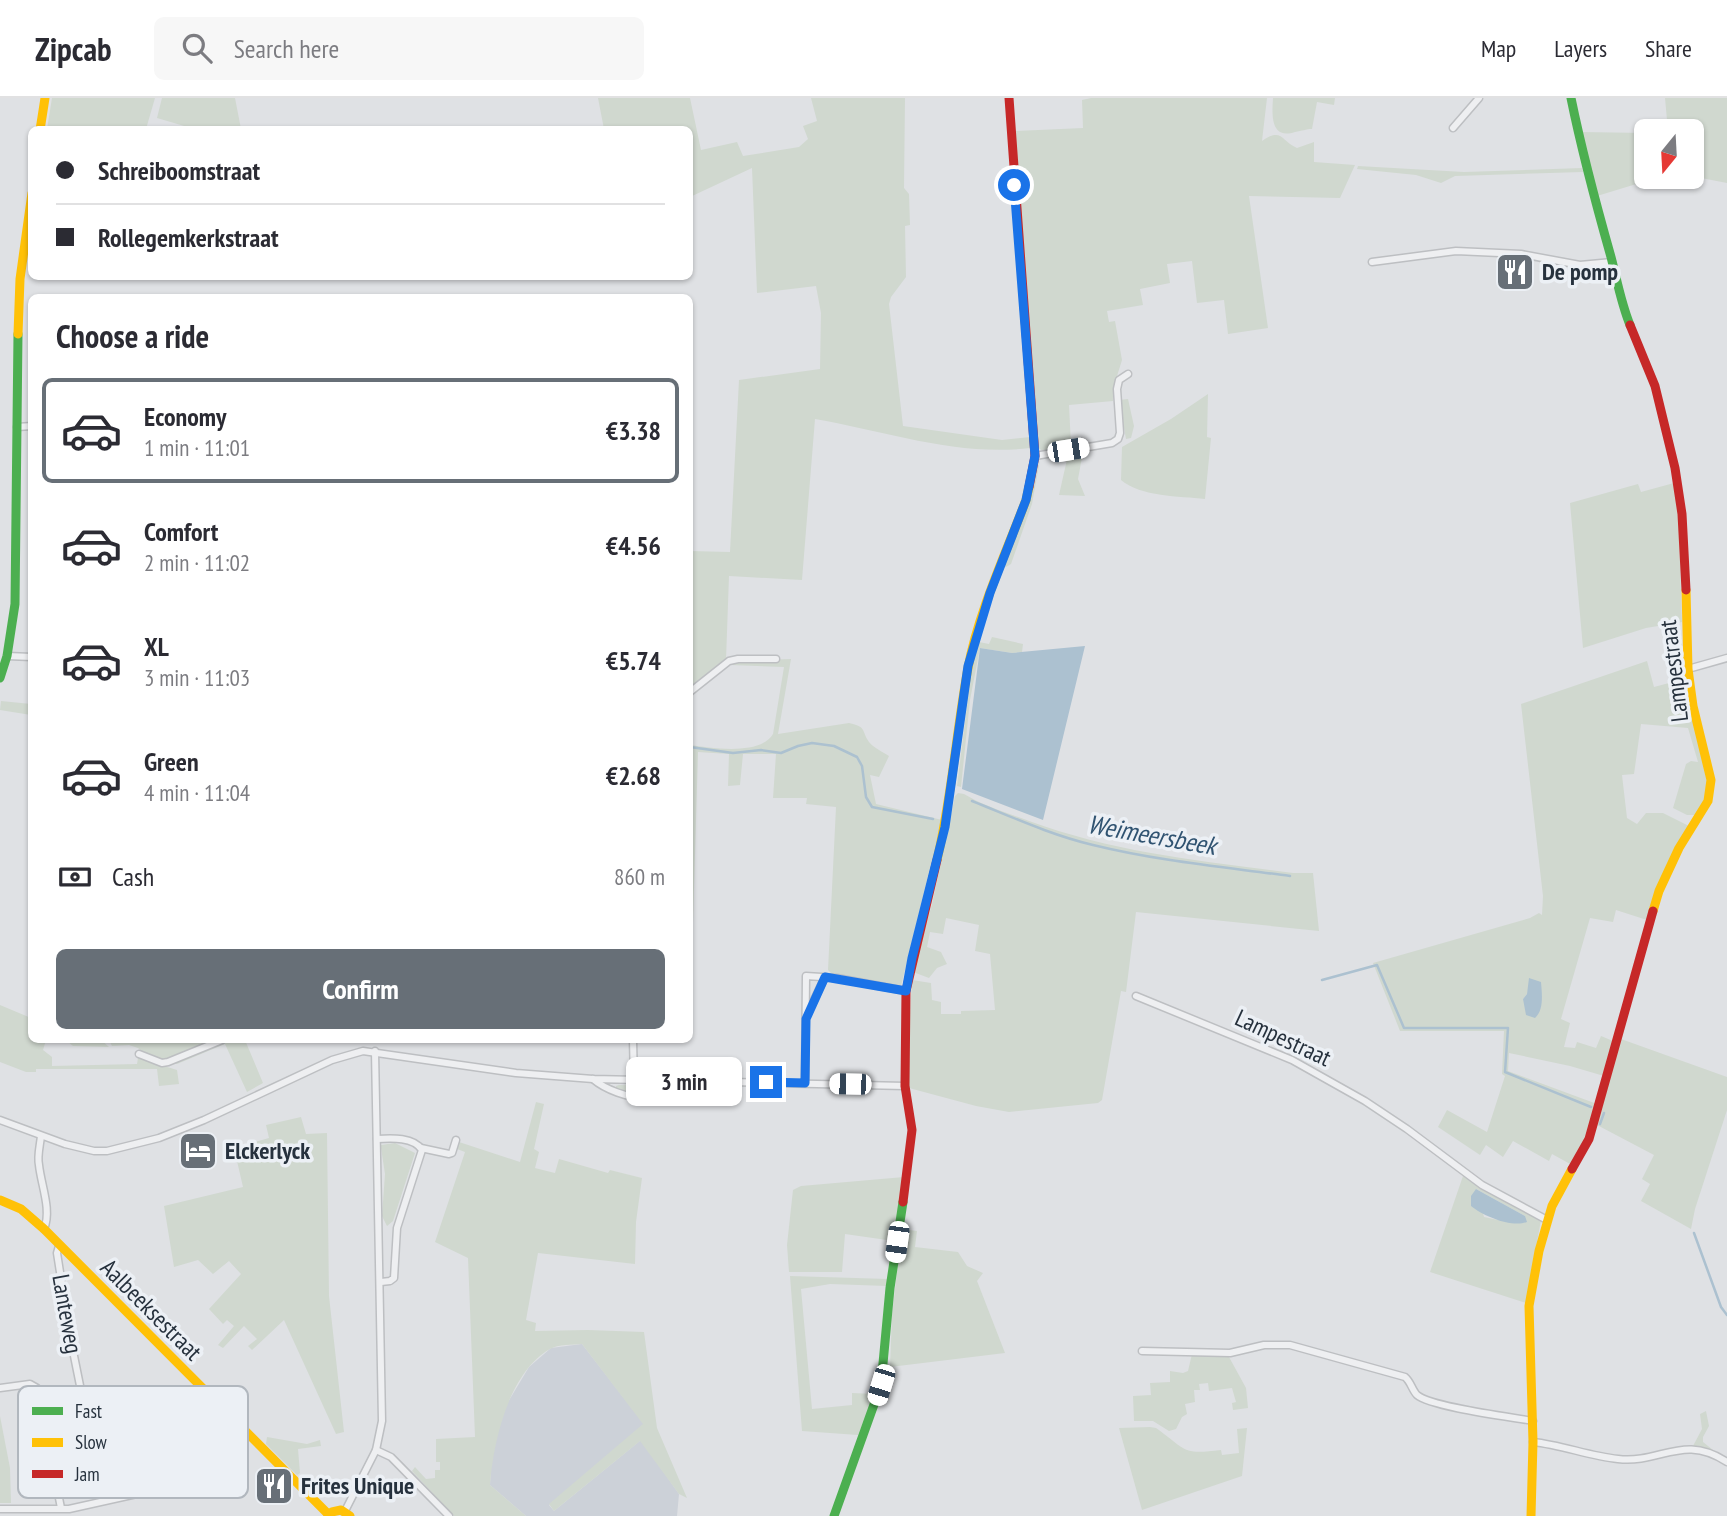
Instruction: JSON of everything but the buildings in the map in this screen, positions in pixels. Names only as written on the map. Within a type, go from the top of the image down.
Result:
[{"type":"street","points":[[41,126],[45,98]]},
{"type":"street","points":[[834,1516],[876,1401],[883,1371],[890,1288],[911,1152],[912,1130],[905,1086],[906,991],[912,958],[945,827],[968,666],[990,593],[1026,500],[1035,456],[1009,98]]},
{"type":"street","points":[[1453,128],[1479,98]]},
{"type":"street","name":"Lampestraat","points":[[1531,1516],[1534,1442],[1529,1306],[1547,1220],[1589,1139],[1659,891],[1679,848],[1708,801],[1711,780],[1710,766],[1693,706],[1688,669],[1685,557],[1675,468],[1660,401],[1624,316],[1571,98]]},
{"type":"street","points":[[0,678],[15,604],[20,279],[28,222]]},
{"type":"street","points":[[1371,262],[1456,251],[1521,254],[1580,265],[1612,262]]},
{"type":"street","points":[[1035,456],[1112,443],[1118,439],[1120,433],[1117,389],[1119,380],[1128,373]]},
{"type":"street","points":[[17,427],[28,426]]},
{"type":"street","points":[[6,656],[28,657]]},
{"type":"street","points":[[1688,669],[1727,658]]},
{"type":"street","points":[[693,690],[729,661],[776,659]]},
{"type":"street","points":[[805,1083],[806,976],[906,991]]},
{"type":"street","points":[[806,1019],[825,977]]},
{"type":"street","name":"Lampestraat","points":[[1136,996],[1292,1060],[1365,1101],[1482,1185],[1547,1220]]},
{"type":"street","points":[[139,1054],[162,1063],[215,1043]]},
{"type":"street","points":[[633,1043],[634,1081]]},
{"type":"street","points":[[0,1120],[41,1136],[94,1151],[107,1151],[159,1138],[204,1120],[332,1060],[354,1052],[375,1051],[516,1073],[593,1079],[905,1086]]},
{"type":"street","points":[[329,1516],[336,1510],[348,1514],[376,1450],[383,1416],[375,1051]]},
{"type":"street","points":[[593,1079],[601,1087],[653,1100],[685,1096],[702,1082]]},
{"type":"street","points":[[41,1136],[38,1157],[46,1207],[47,1223],[44,1229]]},
{"type":"street","points":[[377,1139],[398,1138],[421,1148],[449,1154],[452,1153],[456,1140]]},
{"type":"street","points":[[381,1282],[394,1278],[394,1240],[421,1148]]},
{"type":"street","name":"Aalbeeksestraat","points":[[0,1200],[21,1209],[44,1229],[199,1386]]},
{"type":"street","points":[[380,1241],[394,1240]]},
{"type":"street","name":"Lanteweg","points":[[59,1245],[57,1253],[80,1386]]},
{"type":"street","points":[[1142,1351],[1230,1353],[1277,1344],[1302,1347],[1405,1377],[1418,1396],[1430,1401],[1533,1421]]},
{"type":"street","points":[[0,1388],[30,1384],[34,1386]]},
{"type":"street","name":"Aalbeeksestraat","points":[[248,1435],[329,1516]]},
{"type":"street","points":[[1534,1442],[1619,1460],[1644,1458],[1690,1448],[1713,1454],[1727,1462]]},
{"type":"street","points":[[376,1450],[391,1457],[449,1516]]},
{"type":"street","points":[[59,1498],[61,1508]]},
{"type":"street","points":[[0,1508],[61,1508],[122,1498]]},
{"type":"shaded area","points":[[52,98],[155,98],[147,126],[47,126]]},
{"type":"shaded area","points":[[162,98],[235,98],[240,126],[184,126],[157,118]]},
{"type":"shaded area","points":[[598,98],[690,98],[701,150],[737,142],[743,156],[799,147],[808,139],[803,126],[817,121],[811,98],[905,98],[904,188],[909,194],[910,225],[905,226],[906,277],[889,304],[903,426],[1002,440],[1030,437],[1030,448],[976,449],[815,419],[802,580],[729,576],[726,660],[693,687],[693,551],[730,552],[739,380],[820,369],[821,313],[816,286],[757,293],[752,168],[693,196],[693,126],[603,126]]},
{"type":"shaded area","points":[[1267,98],[1262,141],[1278,135],[1297,148],[1314,142],[1314,162],[1355,165],[1340,198],[1249,196],[1268,328],[1228,334],[1224,300],[1197,303],[1192,261],[1167,264],[1170,283],[1140,289],[1143,305],[1107,311],[1109,322],[1115,321],[1122,360],[1113,389],[1113,401],[1069,405],[1071,445],[1043,451],[1038,448],[1014,131],[1083,128],[1082,100]]},
{"type":"shaded area","points":[[1273,98],[1335,98],[1334,105],[1317,102],[1312,129],[1287,133],[1281,132],[1274,124]]},
{"type":"shaded area","points":[[1665,98],[1727,98],[1727,183],[1704,179],[1704,119],[1667,119]]},
{"type":"shaded area","points":[[1580,132],[1634,133],[1634,185],[1597,196]]},
{"type":"shaded area","points":[[1358,166],[1464,172],[1582,168],[1583,172],[1455,176],[1441,183],[1416,175],[1357,169]]},
{"type":"shaded area","points":[[1208,394],[1207,437],[1211,438],[1205,499],[1150,493],[1129,486],[1121,480],[1122,447]]},
{"type":"shaded area","points":[[1128,399],[1134,426],[1131,438],[1126,439],[1119,400]]},
{"type":"shaded area","points":[[1083,452],[1078,479],[1085,496],[1059,495],[1068,455]]},
{"type":"shaded area","points":[[1040,460],[1032,504],[1011,564],[1003,566]]},
{"type":"shaded area","points":[[1674,483],[1678,503],[1682,622],[1646,628],[1583,648],[1570,503],[1638,484],[1641,492]]},
{"type":"shaded area","points":[[992,637],[1023,644],[1022,652],[980,648],[970,700],[961,787],[957,786],[972,666],[979,642],[989,644]]},
{"type":"shaded area","points":[[791,659],[778,734],[849,723],[859,726],[871,744],[889,756],[879,777],[870,775],[876,804],[942,820],[901,986],[832,974],[828,970],[836,807],[806,804],[807,798],[773,798],[776,754],[743,754],[740,785],[728,786],[729,754],[698,752],[693,923],[693,745],[747,748],[767,741],[773,734],[784,667],[730,665],[739,661]]},
{"type":"shaded area","points":[[1647,661],[1654,687],[1684,679],[1707,781],[1707,795],[1696,815],[1687,815],[1673,808],[1686,764],[1691,761],[1698,762],[1688,728],[1641,724],[1634,774],[1622,775],[1627,818],[1637,824],[1646,813],[1663,813],[1689,826],[1647,920],[1616,910],[1613,922],[1590,918],[1561,1019],[1570,1023],[1564,1047],[1575,1048],[1577,1042],[1596,1048],[1601,1036],[1613,1041],[1604,1076],[1509,1053],[1508,1071],[1597,1104],[1588,1134],[1572,1165],[1552,1154],[1549,1161],[1513,1141],[1503,1157],[1486,1145],[1480,1155],[1438,1127],[1447,1110],[1487,1132],[1505,1076],[1502,1074],[1504,1031],[1400,1031],[1373,963],[1530,918],[1539,913],[1542,915],[1543,896],[1521,704]],"holes":[[[1541,986],[1541,1002],[1523,999],[1529,987]]]},
{"type":"shaded area","points":[[1,701],[28,704],[28,715],[0,710]]},
{"type":"shaded area","points":[[958,793],[996,809],[1094,841],[1225,864],[1313,873],[1319,931],[1136,912],[1126,992],[1121,991],[1102,1100],[1098,1103],[1009,1112],[909,1088],[908,1047],[912,980],[931,983],[932,1000],[941,1002],[941,1014],[995,1010],[990,954],[975,951],[979,925],[946,918],[943,934],[930,932],[927,947],[941,952],[947,964],[937,968],[929,978],[913,972],[932,904],[955,796]]},
{"type":"shaded area","points":[[0,1005],[28,1017],[28,1043],[45,1043],[43,1050],[52,1057],[52,1066],[137,1064],[138,1058],[177,1070],[179,1084],[159,1086],[157,1069],[36,1069],[36,1072],[26,1072],[0,1062]]},
{"type":"shaded area","points":[[1621,1039],[1727,1077],[1727,1110],[1691,1229],[1641,1201],[1650,1184],[1642,1179],[1654,1155],[1597,1125]]},
{"type":"shaded area","points":[[70,1043],[104,1043],[109,1047],[73,1046]]},
{"type":"shaded area","points":[[110,1043],[246,1043],[263,1083],[247,1092],[225,1044],[177,1064],[146,1055],[129,1045],[112,1046]]},
{"type":"shaded area","points":[[619,1085],[684,1086],[688,1089],[687,1092],[669,1096],[652,1096],[616,1089]]},
{"type":"shaded area","points":[[536,1102],[544,1104],[534,1149],[539,1152],[535,1168],[555,1173],[559,1159],[608,1173],[610,1170],[642,1178],[636,1222],[635,1264],[538,1253],[526,1320],[536,1323],[535,1331],[644,1332],[657,1428],[687,1498],[679,1494],[640,1441],[554,1511],[549,1504],[643,1424],[582,1344],[553,1347],[536,1360],[514,1391],[499,1429],[490,1485],[526,1516],[454,1516],[412,1471],[415,1467],[426,1479],[435,1478],[435,1470],[440,1470],[440,1462],[436,1462],[436,1439],[475,1437],[468,1258],[435,1242],[465,1152],[457,1149],[459,1142],[520,1162]]},
{"type":"shaded area","points":[[301,1117],[306,1134],[327,1133],[329,1296],[344,1432],[336,1434],[284,1320],[252,1350],[248,1346],[257,1339],[244,1326],[223,1348],[218,1345],[234,1326],[227,1320],[223,1324],[209,1309],[241,1274],[229,1261],[213,1274],[198,1260],[174,1267],[164,1206],[243,1187],[234,1148],[269,1138],[266,1125]]},
{"type":"shaded area","points":[[395,1143],[415,1153],[393,1221],[387,1226],[382,1216],[385,1174],[381,1145]]},
{"type":"shaded area","points":[[1463,1176],[1541,1220],[1526,1303],[1430,1272]],"holes":[[[1476,1189],[1525,1216],[1508,1222],[1484,1217]]]},
{"type":"shaded area","points":[[904,1177],[894,1241],[845,1234],[842,1272],[789,1272],[787,1245],[793,1190],[801,1186]]},
{"type":"shaded area","points":[[902,1229],[917,1231],[915,1247],[958,1252],[967,1266],[983,1273],[977,1281],[1005,1353],[890,1367],[892,1315]]},
{"type":"shaded area","points":[[790,1276],[888,1279],[887,1286],[830,1284],[801,1289],[812,1409],[852,1405],[852,1393],[875,1394],[858,1435],[802,1431]]},
{"type":"shaded area","points":[[582,1344],[644,1424],[549,1505],[554,1511],[641,1440],[679,1494],[677,1516],[526,1516],[490,1485],[492,1454],[505,1407],[529,1367],[551,1348]]},
{"type":"shaded area","points":[[1192,1354],[1229,1357],[1246,1388],[1248,1408],[1233,1410],[1232,1403],[1236,1402],[1232,1388],[1209,1391],[1208,1383],[1199,1384],[1200,1390],[1194,1390],[1195,1402],[1185,1404],[1187,1414],[1182,1417],[1176,1429],[1169,1431],[1153,1421],[1134,1421],[1133,1396],[1151,1395],[1150,1383],[1170,1382],[1170,1371],[1188,1371]]},
{"type":"shaded area","points":[[1706,1411],[1709,1426],[1703,1442],[1718,1454],[1693,1446],[1702,1429],[1700,1414]]},
{"type":"shaded area","points":[[0,1416],[10,1468],[11,1503],[0,1503]]},
{"type":"shaded area","points":[[1119,1428],[1156,1428],[1185,1449],[1198,1452],[1221,1450],[1222,1455],[1239,1453],[1237,1429],[1247,1428],[1242,1476],[1142,1510]]},
{"type":"shaded area","points":[[267,1437],[307,1444],[320,1440],[321,1446],[298,1449],[300,1473],[297,1475],[266,1444]]},
{"type":"water","points":[[1085,646],[1043,820],[962,789],[980,648],[1012,653]]},
{"type":"water","points":[[1529,978],[1541,982],[1541,1006],[1535,1018],[1526,1015],[1523,999],[1527,994]]},
{"type":"water","points":[[1476,1189],[1525,1216],[1527,1222],[1506,1222],[1476,1210],[1471,1206],[1471,1196]]},
{"type":"waterway","name":"Weimeersbeek","points":[[693,747],[733,753],[761,750],[781,753],[812,743],[834,746],[857,757],[862,766],[866,797],[872,807],[933,819]]},
{"type":"waterway","name":"Weimeersbeek","points":[[972,801],[1047,831],[1117,851],[1290,876]]},
{"type":"waterway","name":"Weimeersbeek","points":[[1322,980],[1377,965],[1404,1028],[1508,1028],[1505,1072],[1591,1107]]},
{"type":"waterway","name":"Weimeersbeek","points":[[1600,1124],[1604,1113]]},
{"type":"waterway","name":"Weimeersbeek","points":[[1694,1233],[1721,1307],[1727,1315]]},
{"type":"traffic: fast","points":[[1571,98],[1630,325]]},
{"type":"traffic: fast","points":[[0,678],[7,656],[15,604],[18,334]]},
{"type":"traffic: fast","points":[[834,1516],[881,1385],[890,1288],[903,1202]]},
{"type":"traffic: slow","points":[[41,126],[45,98]]},
{"type":"traffic: slow","points":[[18,334],[20,279],[28,222]]},
{"type":"traffic: slow","points":[[937,860],[973,647],[985,605],[1029,487]]},
{"type":"traffic: slow","points":[[1653,911],[1679,848],[1708,801],[1711,780],[1693,706],[1688,669],[1686,590]]},
{"type":"traffic: slow","points":[[1531,1516],[1533,1442],[1529,1306],[1539,1251],[1552,1206],[1572,1169]]},
{"type":"traffic: slow","points":[[0,1200],[21,1209],[44,1229],[200,1386]]},
{"type":"traffic: slow","points":[[248,1434],[329,1515]]},
{"type":"traffic: slow","points":[[328,1516],[341,1510],[350,1516]]},
{"type":"traffic: jam","points":[[1009,98],[1035,456],[1029,487]]},
{"type":"traffic: jam","points":[[1630,325],[1655,386],[1675,468],[1682,514],[1686,590]]},
{"type":"traffic: jam","points":[[903,1202],[912,1130],[905,1086],[906,991],[937,860]]},
{"type":"traffic: jam","points":[[1572,1169],[1589,1139],[1653,911]]},
{"type":"place","name":"De pomp","points":[[1515,272]]},
{"type":"place","name":"Elckerlyck","points":[[198,1151]]},
{"type":"place","name":"Frites Unique","points":[[274,1486]]},
{"type":"route","points":[[766,1082],[805,1083],[806,1019],[825,977],[906,991],[945,827],[968,666],[990,593],[1026,500],[1035,456],[1014,185]]}]
